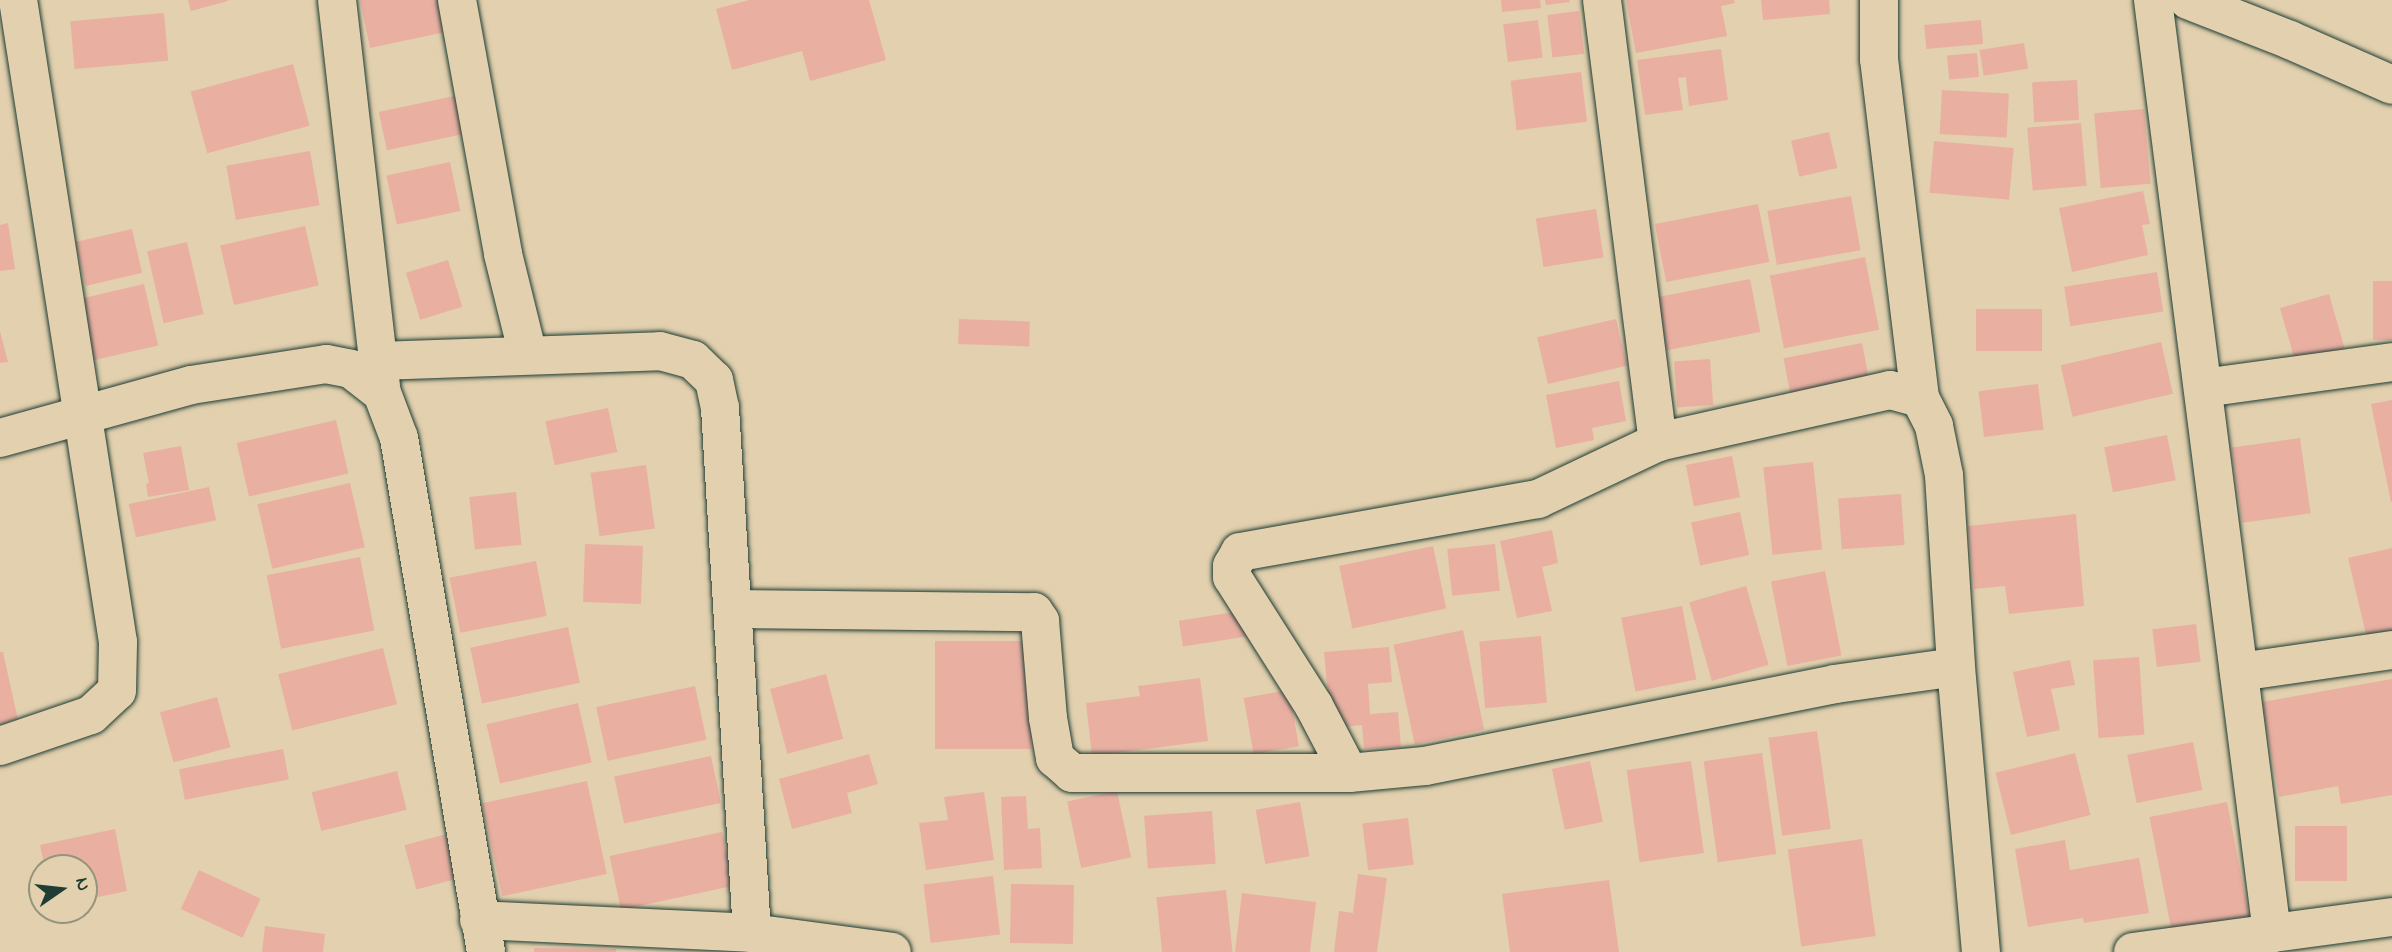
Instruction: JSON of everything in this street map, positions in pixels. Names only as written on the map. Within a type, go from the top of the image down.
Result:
[{"type":"street","points":[[0,746],[91,715],[117,691],[118,642],[18,0]]},
{"type":"street","points":[[337,0],[380,377],[399,438],[482,936],[752,933],[892,952]]},
{"type":"street","points":[[457,0],[503,254],[528,355]]},
{"type":"street","points":[[1602,0],[1658,442]]},
{"type":"street","points":[[1879,0],[1879,59],[1920,398],[1934,426],[1944,475],[1956,667],[1981,952]]},
{"type":"street","points":[[2153,0],[2272,933]]},
{"type":"street","points":[[2188,0],[2290,40],[2392,85]]},
{"type":"street","points":[[0,438],[191,385],[326,364],[380,377],[528,355],[660,351],[693,360],[714,380],[720,408],[752,933]]},
{"type":"street","points":[[2203,388],[2392,362]]},
{"type":"street","points":[[1349,773],[1314,706],[1232,576],[1231,566],[1240,552],[1538,499],[1658,442],[1890,390],[1920,398]]},
{"type":"street","points":[[732,609],[1034,611],[1040,621],[1049,726],[1055,758],[1072,773],[1349,773],[1425,766],[1835,684],[1956,667]]},
{"type":"street","points":[[2239,672],[2392,650]]},
{"type":"street","points":[[2133,952],[2392,917]]},
{"type":"building","points":[[188,0],[228,0],[228,1],[191,11]]},
{"type":"building","points":[[360,0],[444,0],[450,31],[370,48]]},
{"type":"building","points":[[749,0],[869,0],[886,60],[810,81],[802,51],[732,70],[716,9]]},
{"type":"building","points":[[1501,0],[1540,0],[1541,8],[1502,12]]},
{"type":"building","points":[[1545,0],[1569,0],[1570,2],[1546,5]]},
{"type":"building","points":[[1626,0],[1734,0],[1735,3],[1721,6],[1727,36],[1636,53]]},
{"type":"building","points":[[1761,0],[1829,0],[1830,14],[1763,20]]},
{"type":"building","points":[[1579,11],[1584,54],[1552,58],[1547,15]]},
{"type":"building","points":[[164,13],[168,61],[75,69],[70,21]]},
{"type":"building","points":[[1538,20],[1543,58],[1508,62],[1503,24]]},
{"type":"building","points":[[1981,20],[1983,44],[1926,49],[1924,25]]},
{"type":"building","points":[[2024,43],[2028,69],[1984,76],[1980,50]]},
{"type":"building","points":[[1721,49],[1728,100],[1689,106],[1686,77],[1678,78],[1683,110],[1645,115],[1637,60]]},
{"type":"building","points":[[1977,53],[1979,77],[1949,80],[1947,56]]},
{"type":"building","points":[[293,64],[310,126],[207,153],[191,91]]},
{"type":"building","points":[[1581,72],[1587,122],[1517,130],[1511,81]]},
{"type":"building","points":[[2077,80],[2079,120],[2034,122],[2032,82]]},
{"type":"building","points":[[1942,90],[2009,94],[2007,137],[1940,134]]},
{"type":"building","points":[[459,95],[467,133],[387,150],[379,112]]},
{"type":"building","points":[[2144,109],[2151,184],[2101,188],[2094,113]]},
{"type":"building","points":[[2081,123],[2086,186],[2033,190],[2027,128]]},
{"type":"building","points":[[1829,132],[1837,168],[1799,177],[1791,141]]},
{"type":"building","points":[[1934,141],[2014,148],[2009,200],[1929,193]]},
{"type":"building","points":[[310,151],[320,205],[236,220],[226,166]]},
{"type":"building","points":[[450,162],[460,211],[397,224],[386,176]]},
{"type":"building","points":[[2143,191],[2150,224],[2142,225],[2148,255],[2072,272],[2059,208]]},
{"type":"building","points":[[1851,196],[1861,250],[1777,265],[1767,211]]},
{"type":"building","points":[[1758,204],[1769,262],[1666,282],[1655,224]]},
{"type":"building","points":[[1596,209],[1604,257],[1543,267],[1536,219]]},
{"type":"building","points":[[8,223],[15,269],[0,271],[0,225]]},
{"type":"building","points":[[305,226],[319,285],[234,305],[220,246]]},
{"type":"building","points":[[132,229],[142,273],[86,286],[75,242]]},
{"type":"building","points":[[187,242],[204,314],[164,323],[147,251]]},
{"type":"building","points":[[1865,257],[1879,330],[1784,348],[1770,276]]},
{"type":"building","points":[[448,260],[462,307],[420,320],[406,273]]},
{"type":"building","points":[[2157,272],[2163,312],[2070,326],[2064,287]]},
{"type":"building","points":[[1750,279],[1760,332],[1667,350],[1657,297]]},
{"type":"building","points":[[2373,281],[2392,281],[2392,340],[2373,340]]},
{"type":"building","points":[[144,284],[158,345],[87,362],[73,300]]},
{"type":"building","points":[[2329,294],[2346,354],[2297,368],[2280,308]]},
{"type":"building","points":[[1976,309],[2042,309],[2042,351],[1976,351]]},
{"type":"building","points":[[959,319],[1030,321],[1029,346],[958,344]]},
{"type":"building","points":[[1616,319],[1627,366],[1548,384],[1537,337]]},
{"type":"building","points":[[0,331],[8,362],[0,363]]},
{"type":"building","points":[[2161,342],[2173,394],[2073,417],[2061,365]]},
{"type":"building","points":[[1862,343],[1871,390],[1793,405],[1783,358]]},
{"type":"building","points":[[1710,359],[1713,405],[1677,407],[1674,362]]},
{"type":"building","points":[[1619,381],[1626,421],[1592,428],[1594,440],[1556,448],[1546,395]]},
{"type":"building","points":[[2038,384],[2044,430],[1984,437],[1978,391]]},
{"type":"building","points":[[2392,400],[2392,502],[2391,502],[2371,404]]},
{"type":"building","points":[[608,408],[617,452],[555,465],[545,421]]},
{"type":"building","points":[[336,420],[348,474],[249,497],[237,443]]},
{"type":"building","points":[[2167,435],[2176,480],[2113,492],[2104,447]]},
{"type":"building","points":[[2300,438],[2311,513],[2242,523],[2232,448]]},
{"type":"building","points":[[181,446],[189,490],[148,497],[146,484],[149,483],[143,453]]},
{"type":"building","points":[[1732,456],[1740,497],[1694,506],[1686,465]]},
{"type":"building","points":[[1813,462],[1822,550],[1772,555],[1763,467]]},
{"type":"building","points":[[646,465],[655,528],[599,536],[591,473]]},
{"type":"building","points":[[350,483],[365,547],[272,569],[257,504]]},
{"type":"building","points":[[209,487],[216,520],[136,537],[129,504]]},
{"type":"building","points":[[516,492],[522,545],[475,550],[469,497]]},
{"type":"building","points":[[1901,494],[1905,545],[1842,549],[1838,498]]},
{"type":"building","points":[[1740,512],[1749,555],[1700,565],[1691,522]]},
{"type":"building","points":[[2076,514],[2084,606],[2009,614],[2005,586],[1974,589],[1968,526]]},
{"type":"building","points":[[1552,530],[1558,563],[1542,567],[1552,611],[1517,618],[1500,541]]},
{"type":"building","points":[[585,544],[643,546],[641,604],[583,602]]},
{"type":"building","points":[[1495,544],[1500,591],[1452,596],[1447,549]]},
{"type":"building","points":[[1433,546],[1446,609],[1352,629],[1339,566]]},
{"type":"building","points":[[2392,548],[2392,637],[2368,643],[2348,558]]},
{"type":"building","points":[[360,557],[374,631],[281,649],[267,575]]},
{"type":"building","points":[[536,561],[547,616],[460,633],[450,578]]},
{"type":"building","points":[[1825,571],[1841,655],[1787,666],[1771,581]]},
{"type":"building","points":[[1746,586],[1769,665],[1712,681],[1689,602]]},
{"type":"building","points":[[1682,606],[1696,680],[1635,691],[1621,618]]},
{"type":"building","points":[[1247,610],[1251,636],[1183,646],[1179,621]]},
{"type":"building","points":[[2196,624],[2201,662],[2157,667],[2152,629]]},
{"type":"building","points":[[568,627],[580,683],[482,704],[470,648]]},
{"type":"building","points":[[1463,630],[1484,730],[1415,745],[1394,645]]},
{"type":"building","points":[[1541,636],[1547,703],[1485,708],[1479,641]]},
{"type":"building","points":[[935,641],[1031,641],[1031,749],[935,749]]},
{"type":"building","points":[[1389,647],[1392,682],[1368,684],[1370,714],[1398,712],[1401,747],[1364,749],[1362,725],[1331,728],[1324,652]]},
{"type":"building","points":[[383,648],[397,704],[292,730],[278,674]]},
{"type":"building","points":[[0,652],[3,652],[18,720],[0,724]]},
{"type":"building","points":[[2139,657],[2144,735],[2099,738],[2093,660]]},
{"type":"building","points":[[2070,660],[2075,685],[2051,689],[2060,730],[2027,737],[2013,672]]},
{"type":"building","points":[[826,674],[843,739],[787,754],[770,689]]},
{"type":"building","points":[[1200,678],[1208,741],[1092,756],[1086,703],[1140,696],[1138,686]]},
{"type":"building","points":[[2392,679],[2392,795],[2341,804],[2338,786],[2279,797],[2262,702]]},
{"type":"building","points":[[695,686],[706,740],[608,761],[596,707]]},
{"type":"building","points":[[1289,690],[1299,746],[1254,754],[1244,698]]},
{"type":"building","points":[[217,697],[230,747],[173,762],[160,712]]},
{"type":"building","points":[[578,703],[592,762],[500,784],[486,724]]},
{"type":"building","points":[[1817,731],[1831,829],[1782,836],[1768,738]]},
{"type":"building","points":[[2193,742],[2202,790],[2137,803],[2127,755]]},
{"type":"building","points":[[283,749],[289,779],[185,800],[179,769]]},
{"type":"building","points":[[1762,753],[1776,854],[1718,862],[1704,761]]},
{"type":"building","points":[[2075,753],[2090,815],[2011,835],[1995,773]]},
{"type":"building","points":[[869,754],[878,784],[847,793],[852,813],[792,829],[779,779]]},
{"type":"building","points":[[711,756],[721,803],[624,824],[614,777]]},
{"type":"building","points":[[1590,761],[1603,822],[1565,830],[1552,769]]},
{"type":"building","points":[[1691,761],[1704,853],[1640,862],[1627,770]]},
{"type":"building","points":[[397,771],[407,810],[321,831],[312,792]]},
{"type":"building","points":[[587,781],[607,874],[502,896],[482,803]]},
{"type":"building","points":[[1117,791],[1131,858],[1081,868],[1067,802]]},
{"type":"building","points":[[984,792],[994,860],[926,870],[919,823],[948,820],[944,797]]},
{"type":"building","points":[[1026,796],[1028,829],[1040,828],[1042,868],[1004,870],[1001,797]]},
{"type":"building","points":[[1300,802],[1310,856],[1265,864],[1256,810]]},
{"type":"building","points":[[2227,802],[2249,916],[2172,931],[2149,817]]},
{"type":"building","points":[[1212,811],[1216,864],[1148,869],[1144,816]]},
{"type":"building","points":[[1408,818],[1414,865],[1368,870],[1362,824]]},
{"type":"building","points":[[2295,826],[2347,826],[2347,881],[2295,881]]},
{"type":"building","points":[[115,829],[127,891],[98,897],[98,854],[42,854],[40,845]]},
{"type":"building","points":[[722,832],[733,886],[621,910],[610,856]]},
{"type":"building","points":[[446,834],[458,878],[416,890],[404,845]]},
{"type":"building","points":[[1862,839],[1876,936],[1801,946],[1788,849]]},
{"type":"building","points":[[2065,840],[2070,870],[2139,858],[2149,913],[2084,923],[2083,918],[2028,927],[2015,849]]},
{"type":"building","points":[[199,870],[261,899],[242,938],[181,909]]},
{"type":"building","points":[[1358,874],[1387,878],[1377,952],[1334,952],[1339,911],[1353,913]]},
{"type":"building","points":[[993,876],[1000,935],[931,943],[924,885]]},
{"type":"building","points":[[1609,880],[1619,952],[1510,952],[1502,894]]},
{"type":"building","points":[[1011,884],[1074,885],[1073,944],[1010,943]]},
{"type":"building","points":[[1226,890],[1232,952],[1162,952],[1156,897]]},
{"type":"building","points":[[1242,893],[1316,902],[1310,952],[1235,952]]},
{"type":"building","points":[[265,926],[325,934],[323,952],[262,952]]},
{"type":"building","points":[[534,948],[616,949],[616,952],[534,952]]}]
